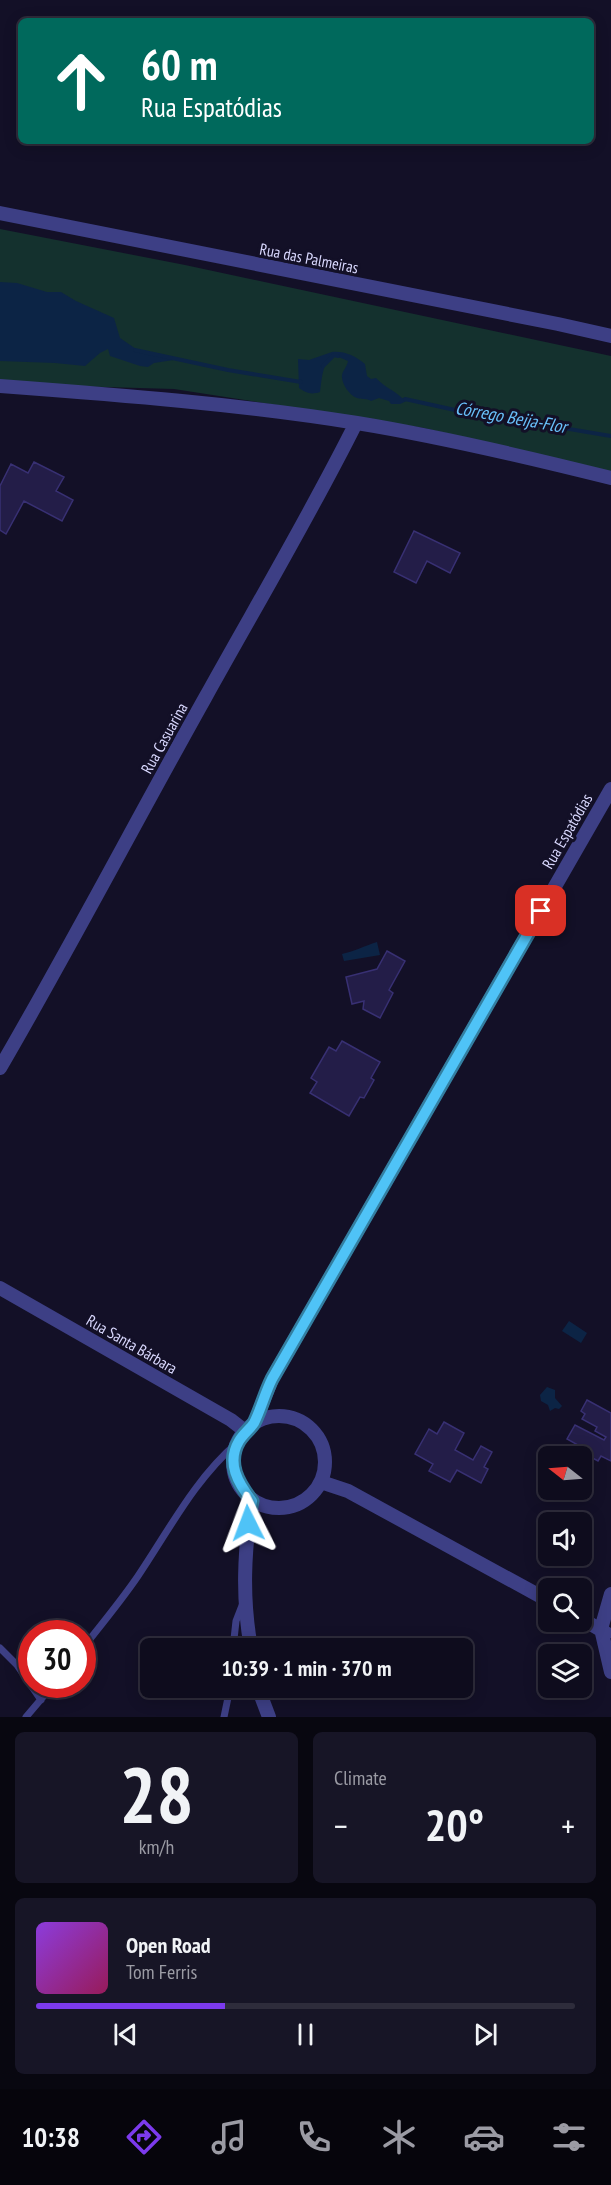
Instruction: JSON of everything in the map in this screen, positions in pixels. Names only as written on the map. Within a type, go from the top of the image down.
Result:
[{"type":"street","name":"Rua das Palmeiras","points":[[0,213],[611,336]]},
{"type":"street","points":[[0,386],[201,402],[356,423],[442,438],[611,478]]},
{"type":"street","name":"Rua Casuarina","points":[[0,1068],[55,974],[205,698],[317,501],[356,423]]},
{"type":"street","name":"Rua Espatódias","points":[[245,1433],[272,1379],[611,789]]},
{"type":"street","name":"Rua Santa Bárbara","points":[[0,1288],[231,1420],[245,1433]]},
{"type":"street","points":[[282,1416],[296,1419],[309,1427],[318,1438],[324,1452],[325,1467],[321,1482],[312,1494],[301,1502],[288,1507],[273,1508],[252,1501],[239,1485],[234,1471],[234,1457],[245,1433],[267,1418],[282,1416]]},
{"type":"street","points":[[321,1482],[348,1491],[538,1595]]},
{"type":"street","points":[[249,1638],[245,1614],[245,1545],[252,1501]]},
{"type":"street","points":[[611,1594],[606,1632],[611,1671]]},
{"type":"street","points":[[592,1624],[606,1632]]},
{"type":"street","points":[[262,1698],[269,1717]]},
{"type":"lane","points":[[96,1631],[138,1576],[189,1497],[220,1458],[245,1433]]},
{"type":"lane","points":[[234,1638],[236,1622],[245,1598]]},
{"type":"lane","points":[[0,1648],[17,1665],[41,1700],[26,1717]]},
{"type":"lane","points":[[224,1717],[228,1698]]},
{"type":"green space","points":[[0,229],[185,265],[611,356],[611,472],[424,428],[174,389],[0,384]]},
{"type":"water","points":[[0,282],[17,283],[47,292],[61,292],[114,318],[120,338],[139,351],[180,359],[154,363],[148,367],[140,366],[110,356],[108,349],[85,366],[0,361]]},
{"type":"water","points":[[332,352],[346,353],[357,359],[365,364],[367,376],[371,379],[376,378],[402,398],[411,399],[400,404],[391,404],[379,398],[371,401],[359,399],[351,394],[343,382],[343,373],[348,361],[334,355],[325,366],[320,392],[309,393],[299,388],[298,359],[309,360]]},
{"type":"water","points":[[377,942],[380,955],[344,961],[342,954]]},
{"type":"water","points":[[569,1321],[587,1333],[581,1343],[562,1331]]},
{"type":"water","points":[[547,1387],[555,1390],[555,1398],[562,1406],[559,1409],[555,1408],[550,1411],[548,1405],[541,1401],[540,1395]]},
{"type":"building","points":[[34,462],[64,477],[56,491],[73,500],[62,521],[24,501],[6,534],[0,530],[0,486],[11,464],[28,473]]},
{"type":"building","points":[[414,531],[460,553],[450,573],[427,561],[416,583],[394,572]]},
{"type":"building","points":[[387,951],[405,961],[389,990],[393,993],[380,1018],[363,1009],[364,1001],[352,1004],[346,977],[377,969]]},
{"type":"building","points":[[342,1041],[380,1062],[371,1078],[374,1080],[364,1098],[360,1097],[349,1116],[310,1093],[317,1082],[311,1078],[329,1047],[336,1051]]},
{"type":"building","points":[[587,1400],[611,1413],[611,1461],[601,1456],[598,1461],[592,1458],[592,1446],[580,1446],[567,1439],[575,1425],[604,1440],[606,1437],[595,1431],[597,1427],[582,1419],[585,1414],[581,1411]]},
{"type":"building","points":[[444,1422],[464,1433],[455,1450],[473,1460],[481,1446],[492,1452],[484,1467],[488,1469],[481,1483],[457,1470],[450,1482],[429,1471],[433,1464],[415,1454],[429,1429],[437,1434]]},
{"type":"waterway","name":"Córrego Beija-Flor","points":[[135,350],[228,370],[301,382]]},
{"type":"waterway","points":[[323,366],[334,355],[338,356]]},
{"type":"waterway","name":"Córrego Beija-Flor","points":[[405,399],[455,410],[611,436]]},
{"type":"route","points":[[248,1523],[252,1501],[239,1485],[234,1471],[237,1443],[245,1431],[254,1424],[272,1379],[541,911]]}]
